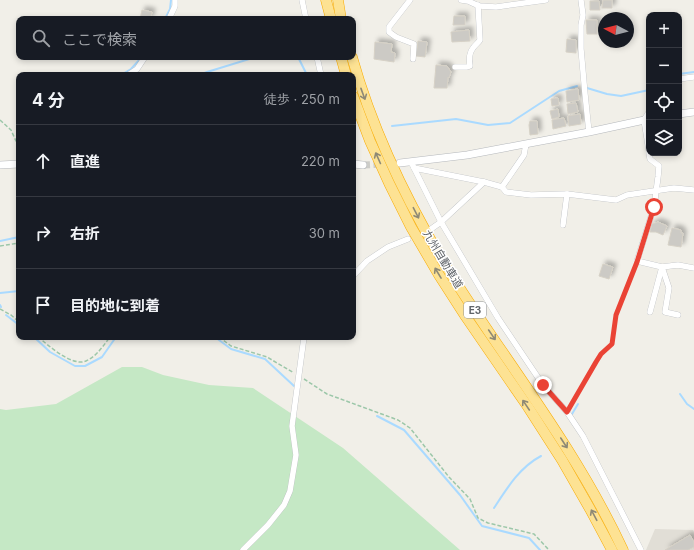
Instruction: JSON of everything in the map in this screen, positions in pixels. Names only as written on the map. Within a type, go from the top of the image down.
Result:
[{"type":"highway","points":[[326,0],[329,16]]},
{"type":"highway","points":[[338,0],[341,16]]},
{"type":"highway","points":[[342,60],[345,72]]},
{"type":"highway","name":"九州自動車道","points":[[353,60],[356,72]]},
{"type":"highway","name":"九州自動車道","points":[[356,73],[379,137],[398,179],[421,223],[452,276],[571,454],[600,503],[623,550]]},
{"type":"highway","name":"九州自動車道","points":[[356,104],[370,141],[411,227],[466,317],[528,406],[562,460],[612,550]]},
{"type":"street","points":[[170,16],[175,6],[175,0]]},
{"type":"street","points":[[302,0],[305,16]]},
{"type":"street","points":[[410,0],[389,27],[390,32],[396,37],[414,44],[413,59]]},
{"type":"street","points":[[460,0],[478,5],[496,7],[546,0]]},
{"type":"street","points":[[580,0],[583,15],[581,25],[581,49],[584,94],[589,132]]},
{"type":"street","points":[[454,67],[470,66],[469,60],[471,52],[473,47],[480,40],[478,5]]},
{"type":"street","points":[[132,72],[137,69],[143,60]]},
{"type":"street","points":[[318,60],[320,72]]},
{"type":"street","points":[[682,79],[694,77]]},
{"type":"street","points":[[682,114],[694,112]]},
{"type":"street","points":[[412,165],[646,120]]},
{"type":"street","points":[[502,187],[524,154],[526,144]]},
{"type":"street","points":[[650,156],[659,166],[658,177],[654,207],[637,262],[662,267],[678,265],[694,268]]},
{"type":"street","points":[[400,163],[484,182],[502,187],[506,192],[531,195],[567,194],[616,200],[627,195],[674,188],[694,190]]},
{"type":"street","points":[[0,166],[16,164]]},
{"type":"street","points":[[412,165],[441,222],[498,318],[543,385],[567,412],[583,436],[640,550]]},
{"type":"street","points":[[430,229],[441,222],[484,182]]},
{"type":"street","points":[[563,225],[567,194]]},
{"type":"street","points":[[356,273],[367,261],[388,247],[408,238]]},
{"type":"street","points":[[650,312],[662,267]]},
{"type":"street","points":[[662,267],[669,288],[665,312],[678,315]]},
{"type":"street","points":[[243,550],[268,525],[284,505],[290,491],[296,455],[292,426],[304,340]]},
{"type":"path","points":[[0,120],[11,130],[16,141]]},
{"type":"path","points":[[0,246],[16,243]]},
{"type":"path","points":[[567,412],[601,354],[612,344],[616,315],[637,262]]},
{"type":"path","points":[[0,309],[16,319]]},
{"type":"path","points":[[42,340],[64,357],[74,361],[85,362],[98,353],[108,340]]},
{"type":"path","points":[[223,340],[231,346],[266,357],[327,394],[398,420],[410,428],[449,477],[470,500],[478,518],[488,523],[534,534],[549,550]]},
{"type":"shaded area","points":[[655,529],[693,530],[694,550],[646,550]]},
{"type":"green space","points":[[122,367],[142,367],[163,375],[209,385],[253,388],[343,448],[460,550],[0,550],[0,409],[6,410],[56,404]]},
{"type":"building","points":[[603,0],[612,0],[612,8],[602,8]]},
{"type":"building","points":[[590,1],[599,1],[600,10],[590,10]]},
{"type":"building","points":[[142,10],[152,12],[151,16],[141,16]]},
{"type":"building","points":[[454,16],[465,16],[465,25],[453,25]]},
{"type":"building","points":[[586,20],[597,20],[597,34],[587,34]]},
{"type":"building","points":[[469,30],[470,41],[452,42],[451,32]]},
{"type":"building","points":[[567,39],[576,40],[576,53],[566,52]]},
{"type":"building","points":[[418,41],[427,42],[425,57],[416,56]]},
{"type":"building","points":[[375,42],[392,44],[391,52],[395,53],[394,62],[374,59]]},
{"type":"building","points":[[436,65],[447,66],[451,72],[449,78],[448,77],[447,88],[434,88]]},
{"type":"building","points":[[578,89],[579,100],[567,102],[566,91]]},
{"type":"building","points":[[558,98],[559,105],[552,106],[551,99]]},
{"type":"building","points":[[576,103],[578,112],[568,114],[567,104]]},
{"type":"building","points":[[558,109],[559,117],[552,119],[550,111]]},
{"type":"building","points":[[580,114],[581,124],[569,126],[568,116]]},
{"type":"building","points":[[564,118],[566,126],[553,129],[552,120]]},
{"type":"building","points":[[530,121],[537,121],[538,134],[530,135]]},
{"type":"building","points":[[658,222],[667,226],[663,235],[656,232],[650,232],[652,224]]},
{"type":"building","points":[[672,228],[681,230],[681,233],[683,233],[681,247],[668,245]]},
{"type":"building","points":[[603,264],[613,267],[609,279],[599,276]]},
{"type":"building","points":[[690,535],[694,542],[694,547],[688,550],[665,550]]},
{"type":"waterway","points":[[166,16],[170,9],[171,0]]},
{"type":"waterway","points":[[126,72],[139,60]]},
{"type":"waterway","points":[[207,72],[246,60]]},
{"type":"waterway","points":[[300,60],[306,72]]},
{"type":"waterway","points":[[682,74],[694,72]]},
{"type":"waterway","points":[[392,126],[456,119],[488,125],[510,123],[559,91],[577,86]]},
{"type":"waterway","points":[[587,88],[607,94],[621,96],[646,91]]},
{"type":"waterway","points":[[0,241],[16,238]]},
{"type":"waterway","points":[[0,293],[16,291]]},
{"type":"waterway","points":[[6,315],[16,323]]},
{"type":"waterway","points":[[37,340],[50,352],[75,366],[85,366],[102,357],[114,340]]},
{"type":"waterway","points":[[219,340],[231,349],[265,359],[294,386]]},
{"type":"waterway","points":[[680,394],[687,404],[694,409]]},
{"type":"waterway","points":[[572,414],[578,404]]},
{"type":"waterway","points":[[377,416],[404,430],[460,495],[482,526],[529,538],[540,550]]},
{"type":"waterway","points":[[494,508],[520,472],[541,456]]},
{"type":"tunnel","points":[[363,165],[385,164]]},
{"type":"route","points":[[543,385],[567,412],[601,354],[612,344],[616,315],[637,262],[654,207]]}]
